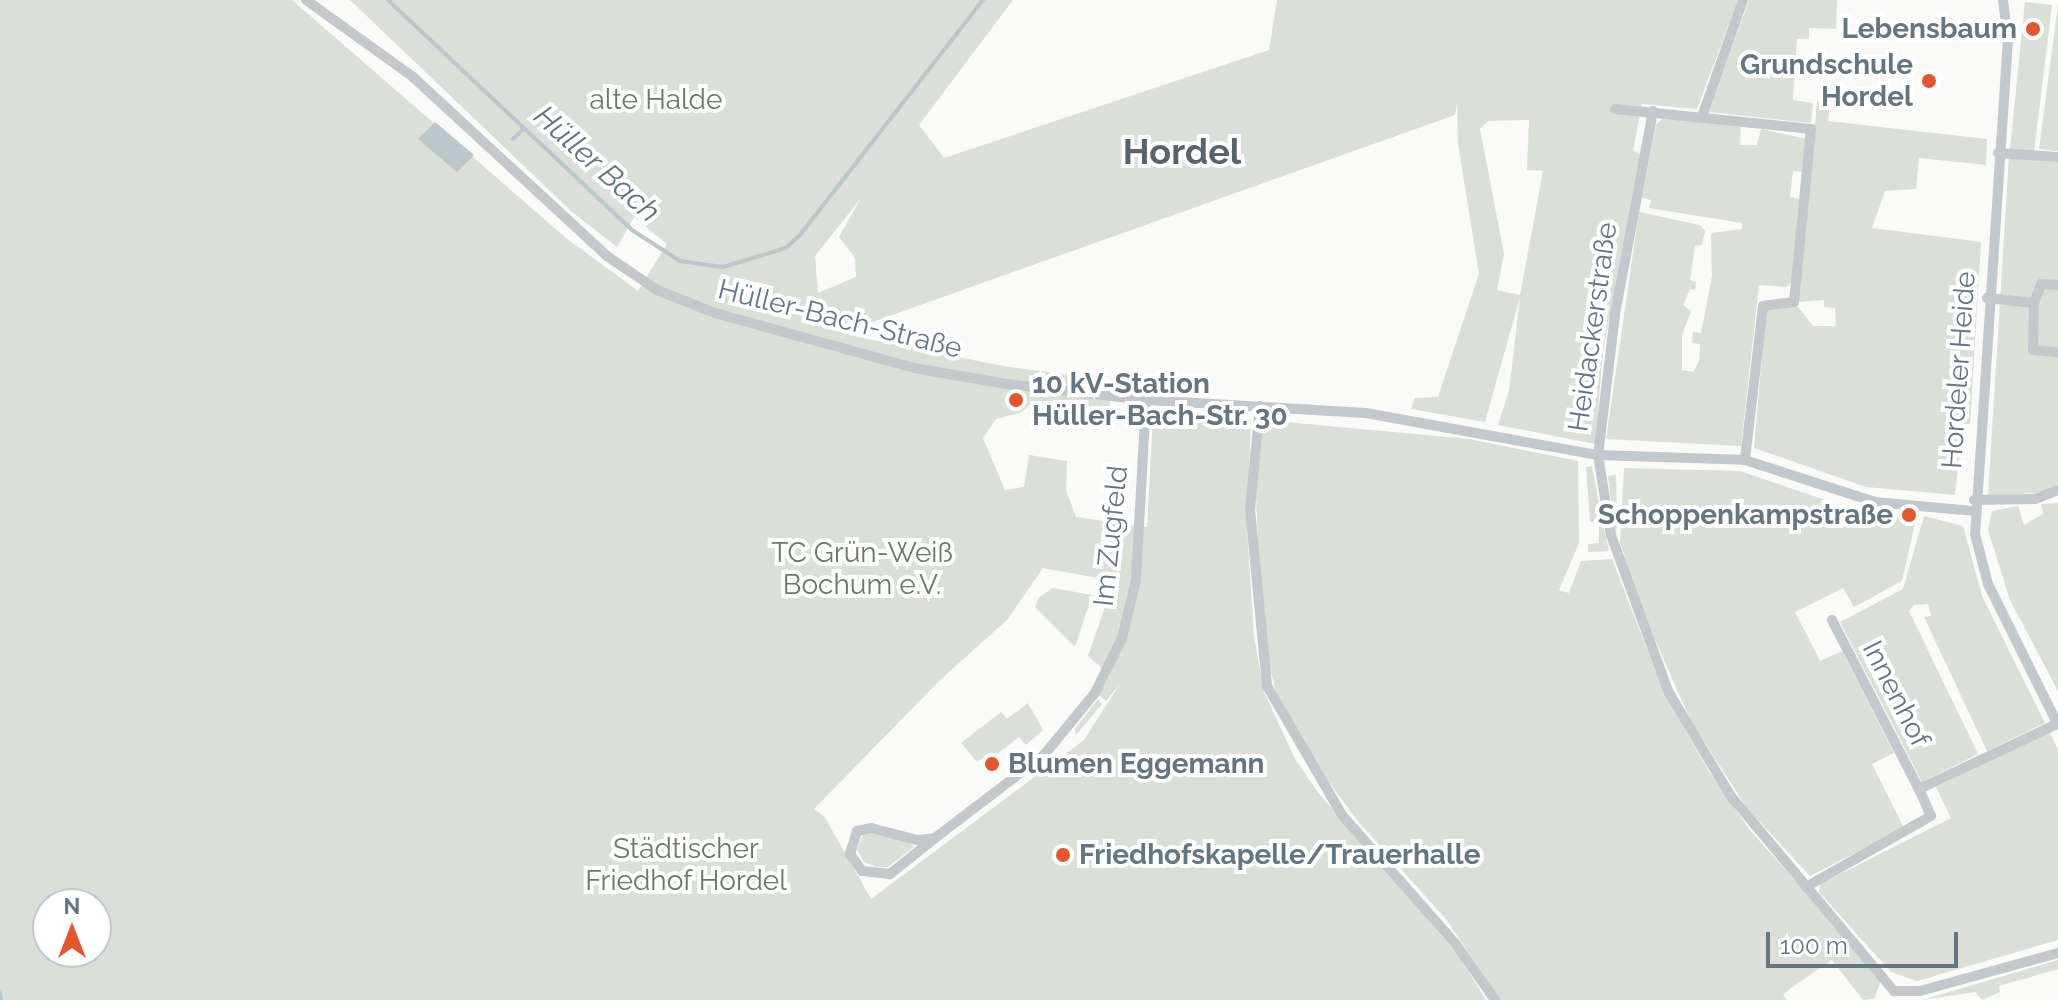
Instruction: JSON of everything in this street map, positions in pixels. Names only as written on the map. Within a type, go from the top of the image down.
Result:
[{"type":"street","name":"Hüller-Bach-Straße","points":[[306,0],[413,77],[595,245],[657,290],[715,313],[914,368],[1146,400],[1366,413],[1467,428],[1598,455]]},
{"type":"street","points":[[1702,117],[1743,0]]},
{"type":"street","name":"Hordeler Heide","points":[[2003,0],[2008,39],[1974,506],[1988,584],[2058,725]]},
{"type":"street","points":[[1615,109],[1811,129],[1794,302],[1763,306],[1745,460]]},
{"type":"street","name":"Heidackerstraße","points":[[1653,111],[1615,315],[1598,455],[1611,535],[1668,691],[1730,795],[1894,991],[1920,991],[2058,953]]},
{"type":"street","points":[[1998,153],[2058,157]]},
{"type":"street","points":[[2058,285],[2041,284],[2034,303],[2033,350],[2058,352]]},
{"type":"street","points":[[1987,298],[2034,303]]},
{"type":"street","name":"Im Zugfeld","points":[[935,838],[917,840],[871,828],[857,831],[850,854],[862,871],[890,874],[1044,755],[1102,680],[1122,638],[1136,580],[1146,400]]},
{"type":"street","points":[[1260,406],[1250,509],[1259,645],[1267,686],[1342,815],[1455,943],[1495,1000]]},
{"type":"street","points":[[1598,455],[1745,460],[1875,502],[1974,506],[2035,499],[2058,490]]},
{"type":"street","name":"Innenhof","points":[[1806,887],[1931,816],[1832,620]]},
{"type":"street","name":"Innenhof","points":[[1919,789],[2058,725]]},
{"type":"green space","points":[[0,0],[292,0],[566,238],[638,291],[667,244],[634,217],[617,247],[571,211],[350,0],[1013,0],[919,125],[944,158],[1269,50],[1277,0],[1738,0],[1697,109],[1642,104],[1633,151],[1640,153],[1603,352],[1595,444],[1498,425],[1509,391],[1520,297],[1485,422],[1411,409],[1415,398],[1438,397],[1479,274],[1458,144],[1457,103],[1455,115],[853,329],[868,339],[1003,366],[1114,381],[1109,407],[1031,404],[1020,413],[996,419],[983,438],[1005,490],[1024,487],[1029,455],[1067,461],[1066,490],[1076,517],[1147,527],[1153,415],[1251,419],[1247,529],[1254,636],[1264,692],[1295,759],[1317,791],[1458,955],[1486,1000],[0,1000]],"holes":[[[1529,120],[1527,170],[1543,171],[1520,295],[1497,290],[1504,254],[1480,129],[1488,121]],[[861,198],[839,237],[855,258],[856,277],[818,293],[815,256]],[[1043,568],[1114,581],[1088,656],[1110,675],[1099,695],[1106,701],[1120,684],[1084,740],[871,899],[824,816],[814,809],[940,680],[1007,620]]]},
{"type":"green space","points":[[1749,0],[1837,0],[1836,29],[1809,28],[1809,39],[1797,39],[1793,100],[1813,103],[1811,123],[1709,112]]},
{"type":"green space","points":[[2025,2],[2052,5],[2034,152],[2010,149]]},
{"type":"green space","points":[[2058,5],[2058,151],[2054,151],[2039,149]]},
{"type":"green space","points":[[1817,101],[1830,102],[1828,121],[1987,139],[1986,165],[1919,158],[1916,189],[1885,191],[1872,228],[1981,242],[1970,424],[1963,424],[1955,495],[1866,487],[1754,448],[1766,311],[1772,305],[1798,307],[1813,326],[1836,326],[1835,308],[1824,307],[1824,300],[1798,302]]},
{"type":"green space","points":[[1664,118],[1741,126],[1740,145],[1757,145],[1761,129],[1806,139],[1804,172],[1793,171],[1790,197],[1799,199],[1792,282],[1786,287],[1759,285],[1741,446],[1606,439],[1639,212],[1700,225],[1705,231],[1702,245],[1695,246],[1690,280],[1696,282],[1695,290],[1690,289],[1683,305],[1691,311],[1682,335],[1682,370],[1693,372],[1699,361],[1700,344],[1692,343],[1693,332],[1701,333],[1712,276],[1711,233],[1742,229],[1742,223],[1649,208],[1651,200],[1642,198],[1656,124]]},
{"type":"green space","points":[[2009,156],[2058,162],[2058,484],[2048,492],[1988,496]]},
{"type":"green space","points":[[1264,420],[1469,439],[1578,461],[1579,543],[1559,590],[1569,593],[1581,561],[1612,559],[1664,693],[1708,770],[1749,829],[1882,978],[1874,999],[1863,1000],[1832,960],[1783,995],[1787,1000],[1500,1000],[1446,919],[1356,819],[1299,741],[1276,692],[1263,640],[1259,568],[1256,495]]},
{"type":"green space","points":[[1592,466],[1609,551],[1588,552],[1588,544],[1599,543],[1599,523],[1590,522],[1586,467]]},
{"type":"green space","points":[[1624,468],[1740,471],[1834,503],[1833,510],[1916,519],[1902,581],[1854,607],[1843,588],[1795,612],[1820,661],[1842,651],[1894,753],[1872,764],[1904,828],[1810,876],[1747,808],[1691,721],[1640,606],[1620,542]]},
{"type":"green space","points":[[1616,475],[1617,518],[1616,535],[1608,476]]},
{"type":"green space","points":[[2058,503],[2058,691],[2010,600],[1988,530],[1992,511],[2018,506],[2024,525],[2043,514],[2041,504]]},
{"type":"green space","points":[[1924,516],[1963,526],[1982,596],[2045,723],[1987,751],[1924,617],[1931,616],[1928,604],[1914,605],[1909,611],[1978,754],[1922,782],[1840,622],[1903,589]]},
{"type":"green space","points":[[1053,588],[1092,595],[1075,647],[1035,607],[1039,597]]},
{"type":"green space","points":[[1098,699],[1102,704],[1076,735],[1075,729]]},
{"type":"green space","points":[[1028,703],[1043,730],[1026,745],[1019,737],[997,754],[976,761],[961,743],[1001,712],[1007,719]]},
{"type":"green space","points":[[2049,731],[2058,749],[2058,940],[1917,981],[1891,972],[1819,892],[1820,884],[1951,818],[1936,787]]},
{"type":"green space","points":[[870,833],[909,842],[914,847],[888,867],[876,867],[864,862],[857,849],[863,835]]},
{"type":"green space","points":[[2058,960],[2058,969],[1999,986],[2000,992],[1982,1000],[1975,992],[1922,1000]]},
{"type":"shaded area","points":[[435,122],[474,155],[457,172],[418,139]]},
{"type":"waterway","name":"Hüller Bach","points":[[388,0],[632,230],[680,261],[723,267],[786,248],[800,235],[983,0]]},
{"type":"waterway","points":[[513,139],[524,128]]},
{"type":"waterway","points":[[0,993],[1,1000]]},
{"type":"place","name":"Lebensbaum","points":[[2033,29]]},
{"type":"place","name":"Grundschule Hordel","points":[[1929,81]]},
{"type":"place","name":"10 kV-Station Hüller-Bach-Str. 30","points":[[1016,400]]},
{"type":"place","name":"Schoppenkampstraße","points":[[1909,515]]},
{"type":"place","name":"Blumen Eggemann","points":[[992,764]]},
{"type":"place","name":"Friedhofskapelle/Trauerhalle","points":[[1063,855]]},
{"type":"district","name":"Hordel","points":[[1182,152]]},
{"type":"park label","name":"alte Halde","points":[[656,100]]},
{"type":"park label","name":"TC Grün-Weiß Bochum e.V.","points":[[862,569]]},
{"type":"park label","name":"Städtischer Friedhof Hordel","points":[[686,865]]}]
